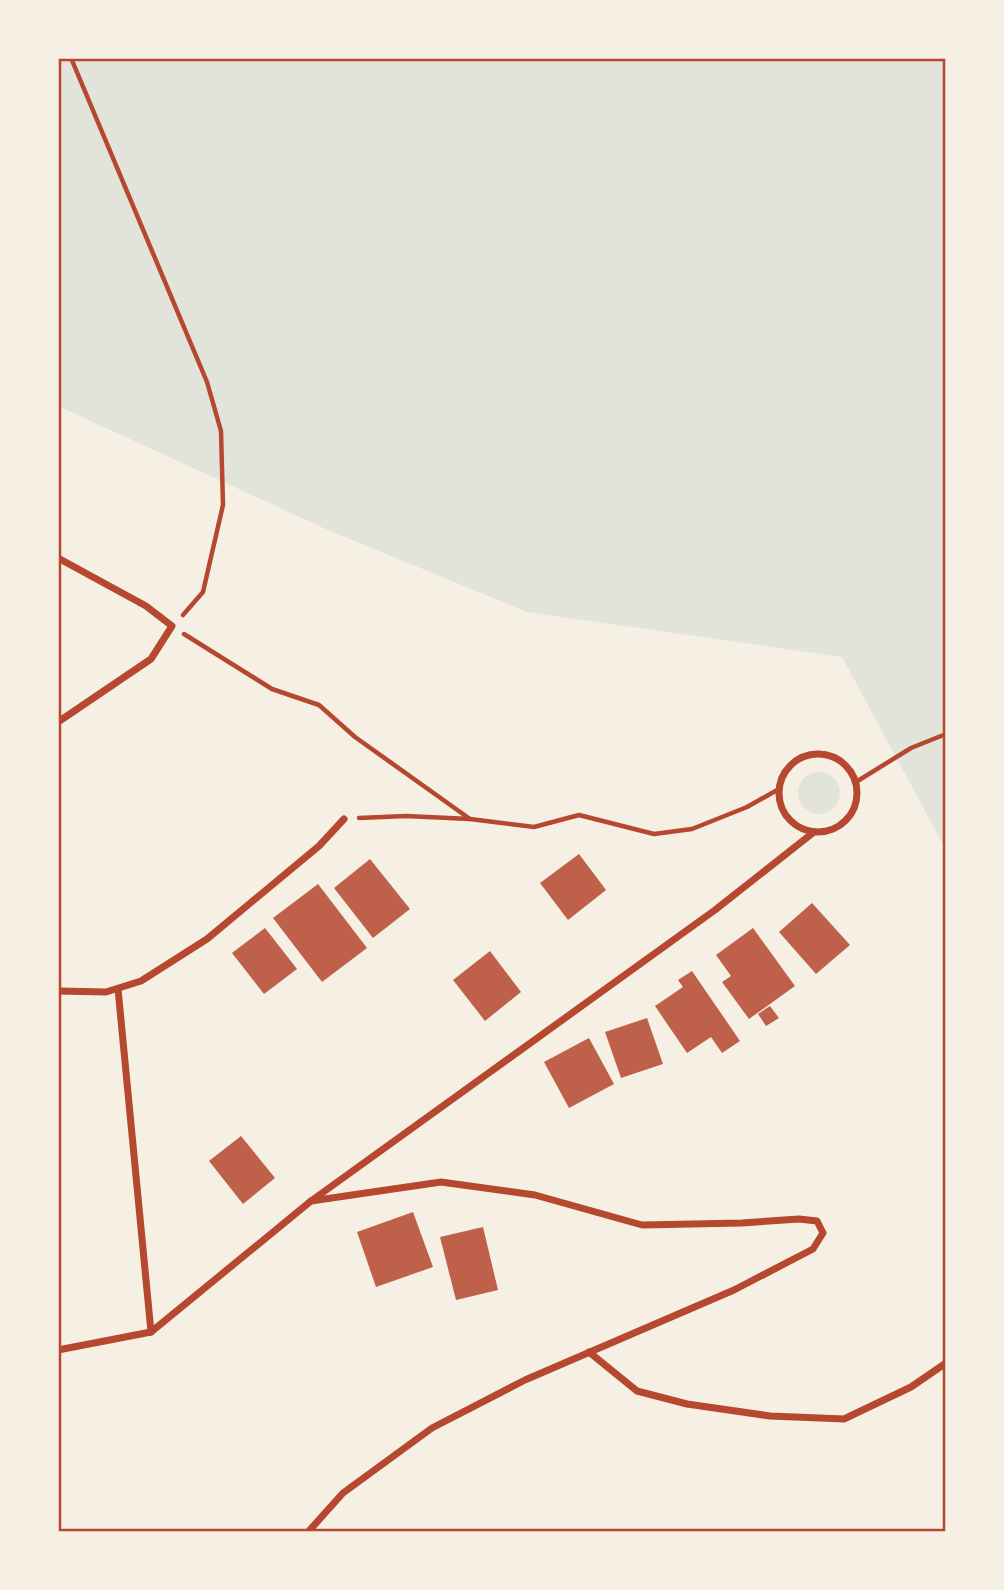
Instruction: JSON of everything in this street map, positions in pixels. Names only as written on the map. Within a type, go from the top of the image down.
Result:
[{"type":"street","points":[[58,558],[146,606],[172,626],[151,659],[58,722]]},
{"type":"street","points":[[823,754],[838,759],[849,768],[856,782],[858,797],[853,812],[843,824],[830,831],[814,832],[799,828],[788,818],[780,804],[779,789],[784,774],[794,763],[807,755],[823,754]]},
{"type":"street","points":[[58,991],[106,992],[141,981],[207,939],[319,846],[344,819]]},
{"type":"street","points":[[58,1350],[151,1332],[311,1201],[715,910],[814,832]]},
{"type":"street","points":[[118,989],[151,1332]]},
{"type":"street","points":[[308,1532],[344,1493],[432,1428],[525,1380],[734,1290],[813,1249],[823,1233],[817,1221],[799,1219],[642,1225],[536,1195],[441,1182],[311,1201]]},
{"type":"street","points":[[589,1352],[637,1391],[687,1404],[770,1416],[844,1419],[911,1387],[946,1363]]},
{"type":"path","points":[[71,58],[207,383],[221,431],[223,505],[203,592],[172,626],[272,688],[319,705],[355,737],[470,819]]},
{"type":"path","points":[[856,782],[911,748],[946,734]]},
{"type":"path","points":[[344,819],[406,816],[470,819],[534,827],[579,815],[654,834],[692,829],[747,807],[779,789]]},
{"type":"shaded area","points":[[58,58],[946,58],[946,850],[842,657],[527,612],[328,530],[58,406]]},
{"type":"shaded area","points":[[819,772],[834,778],[840,793],[834,808],[819,814],[804,808],[798,793],[804,778]]},
{"type":"building","points":[[579,854],[606,890],[568,920],[540,883]]},
{"type":"building","points":[[370,859],[410,909],[373,938],[334,888]]},
{"type":"building","points":[[318,884],[367,948],[322,982],[273,918]]},
{"type":"building","points":[[812,903],[850,945],[816,974],[779,932]]},
{"type":"building","points":[[265,928],[297,969],[264,994],[232,953]]},
{"type":"building","points":[[753,928],[795,986],[749,1019],[722,982],[731,976],[716,955]]},
{"type":"building","points":[[490,951],[521,992],[485,1021],[453,980]]},
{"type":"building","points":[[692,971],[740,1041],[722,1053],[711,1037],[687,1053],[655,1006],[683,987],[678,980]]},
{"type":"building","points":[[770,1006],[779,1018],[766,1026],[758,1014]]},
{"type":"building","points":[[647,1018],[663,1064],[621,1078],[605,1032]]},
{"type":"building","points":[[589,1038],[614,1084],[569,1108],[544,1062]]},
{"type":"building","points":[[241,1136],[275,1178],[243,1204],[209,1161]]},
{"type":"building","points":[[413,1212],[433,1267],[376,1287],[357,1232]]},
{"type":"building","points":[[483,1227],[498,1290],[456,1300],[440,1237]]}]
